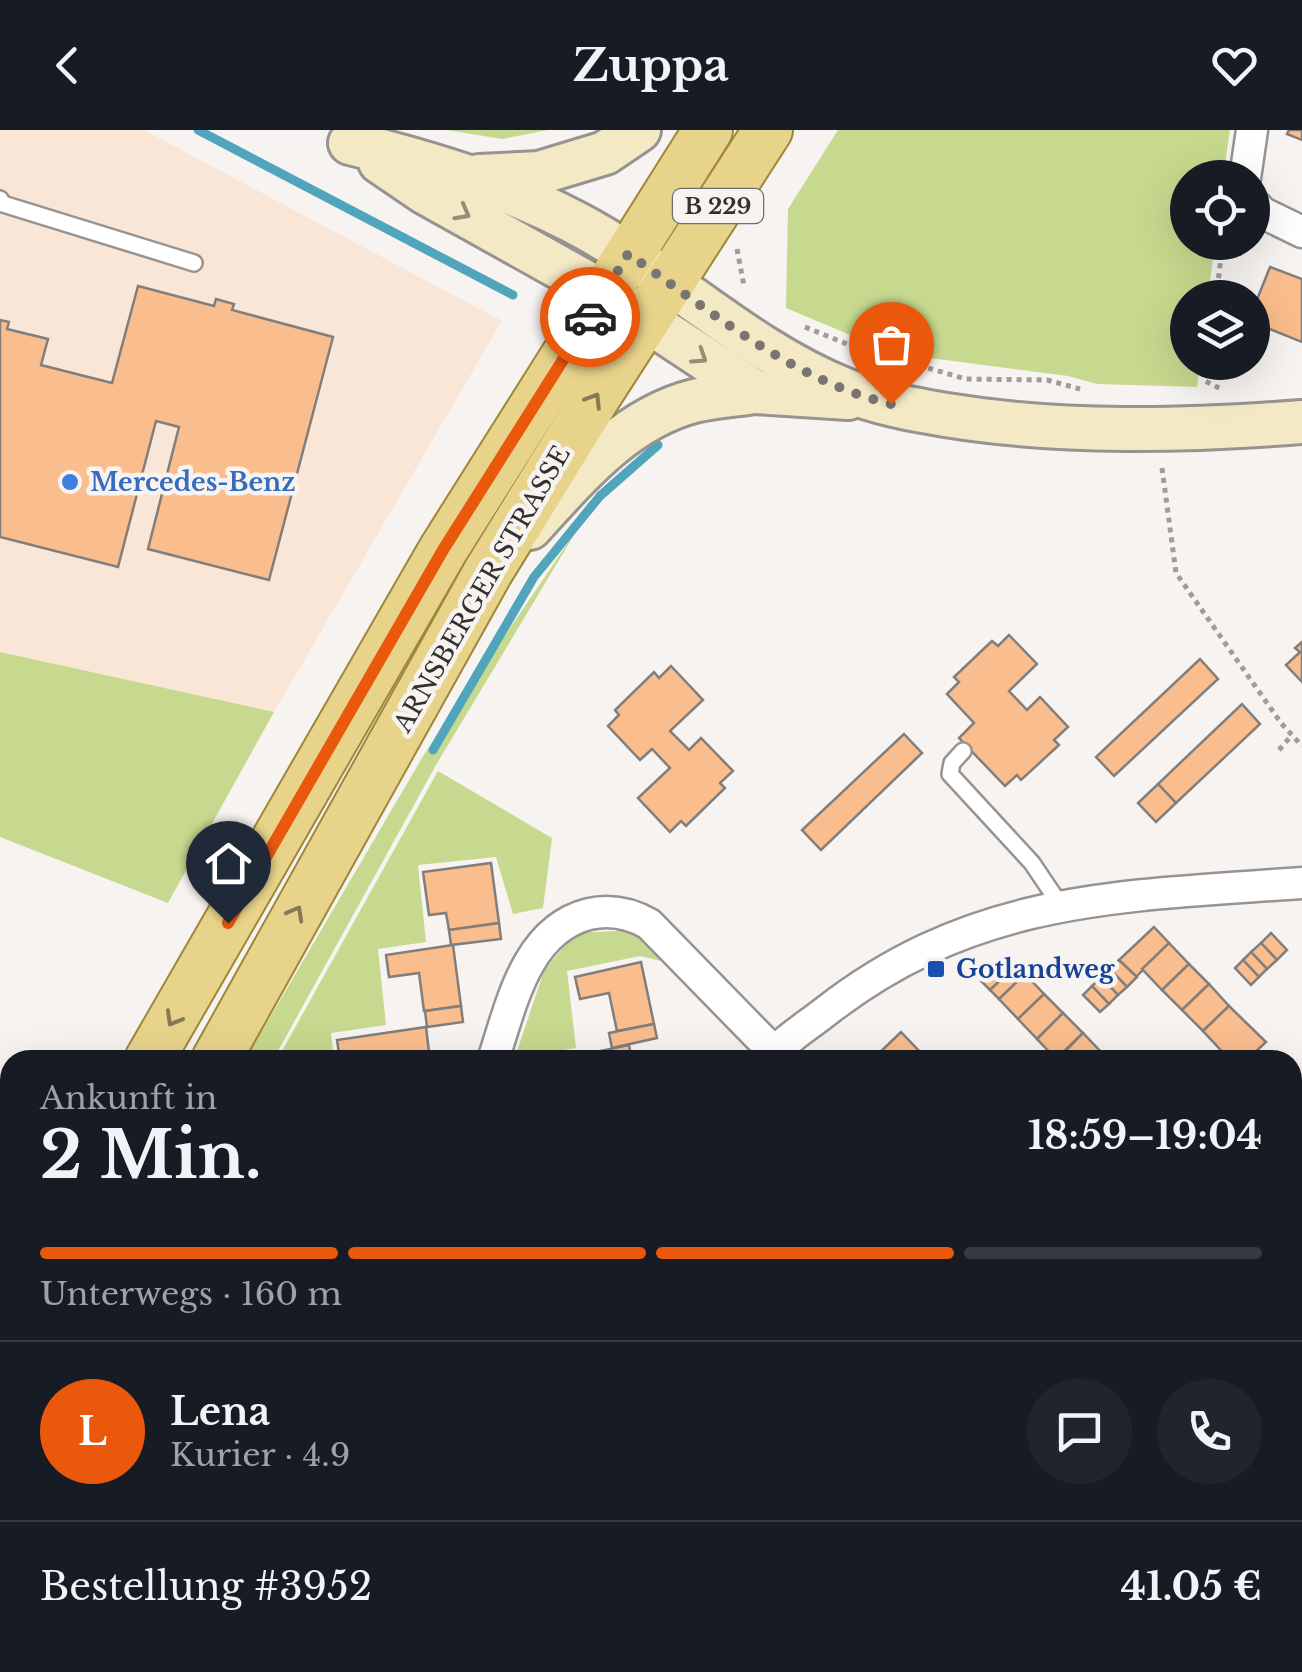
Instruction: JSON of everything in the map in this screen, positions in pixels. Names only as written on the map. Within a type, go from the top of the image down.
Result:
[{"type":"main road","points":[[472,177],[539,173],[606,154],[638,130]]},
{"type":"main road","name":"ARNSBERGER STRASSE","points":[[155,1050],[443,550],[708,130]]},
{"type":"main road","name":"ARNSBERGER STRASSE","points":[[222,1050],[488,572],[768,130]]},
{"type":"main road","points":[[338,136],[472,177],[573,221],[616,274]]},
{"type":"main road","points":[[338,136],[424,192],[616,274],[657,301],[868,399]]},
{"type":"main road","points":[[657,301],[755,392]]},
{"type":"main road","points":[[488,572],[585,468],[636,426],[692,402],[755,392],[868,399],[952,416],[1035,426],[1236,427],[1302,422]]},
{"type":"street","points":[[1248,160],[1252,130]]},
{"type":"street","points":[[1270,217],[1302,232]]},
{"type":"street","points":[[778,1050],[864,982],[980,926],[1108,897],[1302,884]]},
{"type":"street","points":[[496,1050],[521,978],[538,948],[576,918],[610,912],[636,916],[649,924],[764,1050]]},
{"type":"lane","points":[[0,199],[2,204],[194,263]]},
{"type":"lane","points":[[963,751],[952,763],[950,774],[1032,863],[1061,906]]},
{"type":"path","points":[[1162,468],[1176,573],[1302,746]]},
{"type":"path","points":[[1279,750],[1292,735]]},
{"type":"shaded area","points":[[0,130],[144,130],[502,321],[274,712],[0,652]]},
{"type":"green space","points":[[447,130],[548,130],[502,139]]},
{"type":"green space","points":[[838,130],[1230,130],[1226,160],[1170,160],[1170,260],[1213,260],[1210,280],[1170,280],[1170,380],[1198,380],[1197,387],[1097,384],[1068,376],[930,358],[867,342],[786,308],[788,209]]},
{"type":"green space","points":[[580,525],[436,765],[279,1050],[251,1050],[425,753]]},
{"type":"green space","points":[[0,652],[274,712],[168,903],[0,837]]},
{"type":"green space","points":[[438,771],[552,838],[543,908],[513,914],[496,857],[418,865],[426,942],[378,949],[386,1025],[331,1033],[333,1050],[283,1050]]},
{"type":"green space","points":[[634,930],[661,961],[640,956],[567,971],[576,1048],[517,1050],[544,971],[575,933]]},
{"type":"building","points":[[1289,130],[1302,130],[1302,140],[1287,134]]},
{"type":"building","points":[[1270,267],[1302,279],[1302,342],[1270,329],[1270,280],[1265,280]]},
{"type":"building","name":"Mercedes-Benz","points":[[138,286],[214,306],[216,299],[234,304],[232,310],[333,337],[269,580],[148,549],[179,427],[156,421],[118,567],[0,537],[0,320],[9,322],[7,329],[48,339],[41,365],[112,383]]},
{"type":"building","points":[[1009,635],[1037,664],[1009,691],[1027,710],[1040,697],[1068,727],[1054,740],[1059,745],[1021,780],[1017,775],[1005,786],[959,738],[974,723],[947,694],[959,682],[954,677],[992,641],[998,646]]},
{"type":"building","points":[[1302,642],[1302,682],[1286,665],[1300,652],[1295,648]]},
{"type":"building","points":[[1200,659],[1218,679],[1114,776],[1096,757]]},
{"type":"building","points":[[671,666],[703,700],[670,731],[689,750],[701,738],[733,771],[720,783],[725,788],[686,826],[681,821],[670,832],[638,798],[670,768],[652,749],[640,760],[608,726],[619,715],[615,710],[654,672],[659,678]]},
{"type":"building","points":[[1242,704],[1260,724],[1176,803],[1158,784]]},
{"type":"building","points":[[904,734],[922,753],[821,850],[802,830]]},
{"type":"building","points":[[1158,784],[1176,803],[1156,822],[1138,803]]},
{"type":"building","points":[[491,863],[499,923],[449,930],[446,913],[429,915],[423,872]]},
{"type":"building","points":[[499,923],[501,939],[451,945],[449,930]]},
{"type":"building","points":[[1154,927],[1169,943],[1136,977],[1119,960]]},
{"type":"building","points":[[1271,933],[1287,950],[1277,960],[1261,943]]},
{"type":"building","points":[[1169,943],[1189,964],[1162,990],[1142,969]]},
{"type":"building","points":[[1261,943],[1277,960],[1267,969],[1251,952]]},
{"type":"building","points":[[453,945],[461,1006],[424,1011],[419,973],[389,977],[386,955]]},
{"type":"building","points":[[1251,952],[1267,969],[1259,977],[1243,960]]},
{"type":"building","points":[[1119,960],[1137,977],[1127,987],[1110,969]]},
{"type":"building","points":[[1243,960],[1259,977],[1251,985],[1235,968]]},
{"type":"building","points":[[641,962],[654,1024],[617,1031],[609,993],[580,999],[575,977]]},
{"type":"building","points":[[998,964],[1007,974],[990,990],[981,981]]},
{"type":"building","points":[[1189,964],[1209,984],[1182,1010],[1162,990]]},
{"type":"building","points":[[1110,969],[1127,987],[1118,995],[1101,977]]},
{"type":"building","points":[[1007,974],[1016,983],[999,999],[990,990]]},
{"type":"building","points":[[1025,974],[1044,994],[1018,1019],[999,999]]},
{"type":"building","points":[[1101,977],[1118,995],[1109,1004],[1092,986]]},
{"type":"building","points":[[1209,984],[1229,1006],[1203,1031],[1182,1010]]},
{"type":"building","points":[[1092,986],[1109,1004],[1100,1012],[1083,995]]},
{"type":"building","points":[[1044,994],[1063,1013],[1037,1039],[1018,1019]]},
{"type":"building","points":[[461,1006],[463,1022],[427,1027],[425,1011]]},
{"type":"building","points":[[1229,1006],[1266,1042],[1258,1050],[1221,1050],[1203,1031]]},
{"type":"building","points":[[1063,1013],[1083,1033],[1065,1050],[1047,1050],[1037,1039]]},
{"type":"building","points":[[654,1024],[657,1038],[612,1048],[609,1033]]},
{"type":"building","points":[[426,1027],[429,1050],[338,1050],[337,1040]]},
{"type":"building","points":[[901,1032],[918,1050],[882,1050]]},
{"type":"building","points":[[1083,1033],[1099,1050],[1067,1050]]},
{"type":"waterway","points":[[198,130],[513,295]]},
{"type":"waterway","points":[[433,750],[534,577],[600,496],[658,445]]},
{"type":"way so far","points":[[590,317],[628,254],[722,319],[819,378],[868,399],[891,404]]},
{"type":"place","name":"Mercedes-Benz","points":[[70,482]]},
{"type":"place","name":"Gotlandweg","points":[[936,969]]},
{"type":"route","points":[[228,923],[443,550],[590,317]]}]
